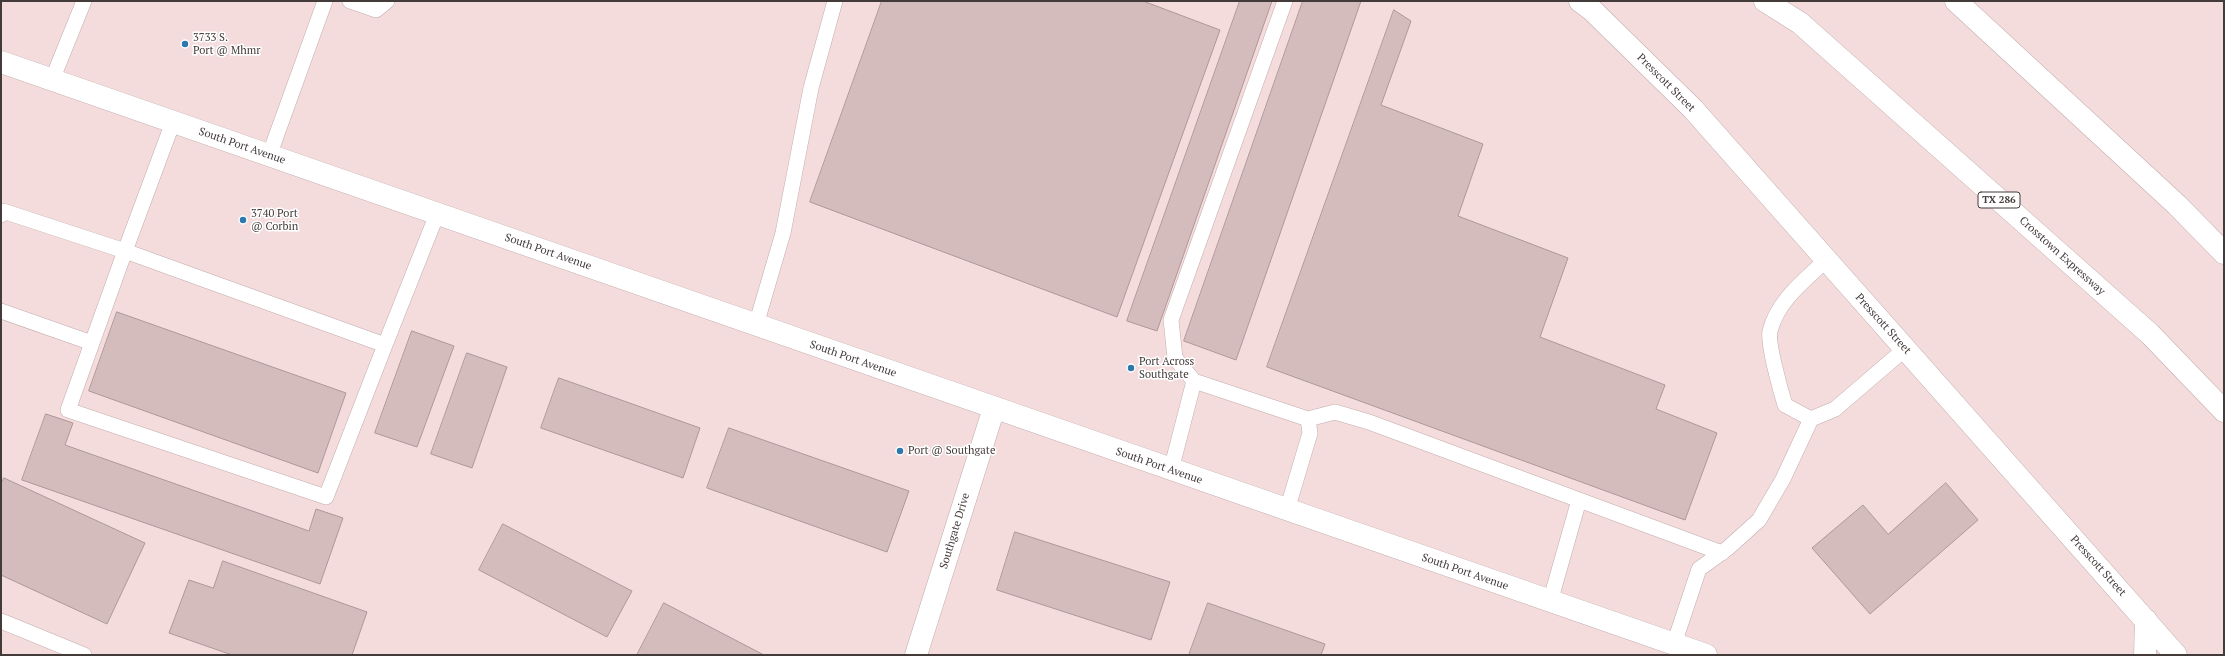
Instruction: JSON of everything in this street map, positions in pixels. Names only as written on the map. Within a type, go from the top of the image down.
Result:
[{"type":"main road","name":"Presscott Street","points":[[1580,1],[1592,10],[1693,109],[2176,655]]},
{"type":"main road","name":"Crosstown Expressway","points":[[1765,1],[1800,23],[2150,334],[2224,411]]},
{"type":"main road","points":[[1956,1],[2178,205],[2224,253]]},
{"type":"main road","name":"South Port Avenue","points":[[1,62],[1706,655]]},
{"type":"main road","name":"Southgate Drive","points":[[916,655],[994,408]]},
{"type":"main road","points":[[2145,655],[2146,620]]},
{"type":"lane","points":[[52,80],[84,1]]},
{"type":"lane","points":[[269,156],[325,1]]},
{"type":"lane","points":[[350,1],[376,10],[387,1]]},
{"type":"lane","points":[[756,325],[783,233],[812,88],[835,1]]},
{"type":"lane","points":[[1285,1],[1172,320],[1175,358],[1194,381],[1308,419],[1335,412],[1369,422],[1722,553]]},
{"type":"lane","points":[[173,122],[68,410],[326,498],[437,214]]},
{"type":"lane","points":[[1,215],[3,210],[126,251],[385,345]]},
{"type":"lane","points":[[1811,419],[1785,406],[1775,366],[1769,332],[1786,298],[1826,260]]},
{"type":"lane","points":[[1,311],[92,343]]},
{"type":"lane","points":[[1674,644],[1699,569],[1722,553],[1758,520],[1783,479],[1811,419],[1835,409],[1905,349]]},
{"type":"lane","points":[[1171,470],[1194,381]]},
{"type":"lane","points":[[1287,510],[1310,433],[1308,419]]},
{"type":"lane","points":[[1550,602],[1579,500]]},
{"type":"lane","points":[[1,621],[84,655]]},
{"type":"building","points":[[882,1],[1143,1],[1220,30],[1117,317],[810,202]]},
{"type":"building","points":[[1240,1],[1272,1],[1157,331],[1127,321]]},
{"type":"building","points":[[1303,1],[1361,1],[1236,360],[1184,341]]},
{"type":"building","points":[[1394,10],[1411,21],[1381,105],[1483,144],[1458,216],[1568,258],[1540,337],[1665,385],[1656,409],[1717,433],[1685,520],[1267,367]]},
{"type":"building","points":[[117,312],[346,393],[318,473],[89,391]]},
{"type":"building","points":[[412,331],[454,346],[417,447],[375,433]]},
{"type":"building","points":[[467,353],[507,367],[472,468],[431,454]]},
{"type":"building","points":[[559,378],[700,428],[683,478],[541,428]]},
{"type":"building","points":[[46,414],[73,423],[65,445],[309,531],[316,509],[343,518],[320,584],[22,480]]},
{"type":"building","points":[[729,428],[909,491],[887,552],[707,488]]},
{"type":"building","points":[[4,478],[145,543],[107,624],[1,575],[1,484]]},
{"type":"building","points":[[1946,483],[1978,520],[1870,614],[1812,548],[1863,505],[1888,534]]},
{"type":"building","points":[[503,524],[632,591],[607,637],[479,570]]},
{"type":"building","points":[[1015,532],[1170,582],[1151,640],[997,590]]},
{"type":"building","points":[[223,561],[367,612],[352,655],[232,655],[169,633],[189,580],[213,588]]},
{"type":"building","points":[[664,603],[764,655],[637,655]]},
{"type":"building","points":[[1208,603],[1325,644],[1321,655],[1189,655]]},
{"type":"place","name":"3733 S. Port @ Mhmr","points":[[185,44]]},
{"type":"place","name":"3740 Port @ Corbin","points":[[243,220]]},
{"type":"place","name":"Port Across Southgate","points":[[1131,368]]},
{"type":"place","name":"Port @ Southgate","points":[[900,451]]}]
